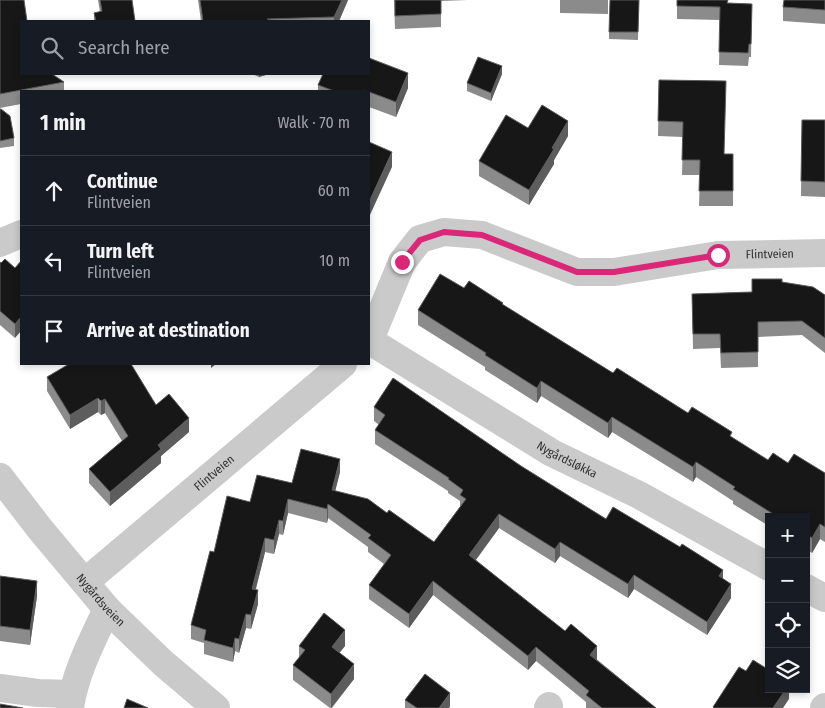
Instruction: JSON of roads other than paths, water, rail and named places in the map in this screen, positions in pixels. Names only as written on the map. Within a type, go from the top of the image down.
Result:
[{"type":"street","name":"Flintveien","points":[[370,341],[402,262],[420,240],[444,232],[482,235],[577,272],[614,272],[718,255],[825,253]]},
{"type":"street","points":[[0,244],[20,234]]},
{"type":"street","name":"Nygårdsløkka","points":[[370,341],[552,453],[639,495],[765,565]]},
{"type":"street","name":"Flintveien","points":[[85,582],[342,365]]},
{"type":"street","name":"Nygårdsveien","points":[[0,477],[40,529],[107,609],[164,663],[216,708]]},
{"type":"street","points":[[810,590],[825,598]]},
{"type":"street","points":[[0,688],[38,693],[71,701],[84,660],[107,609]]}]
